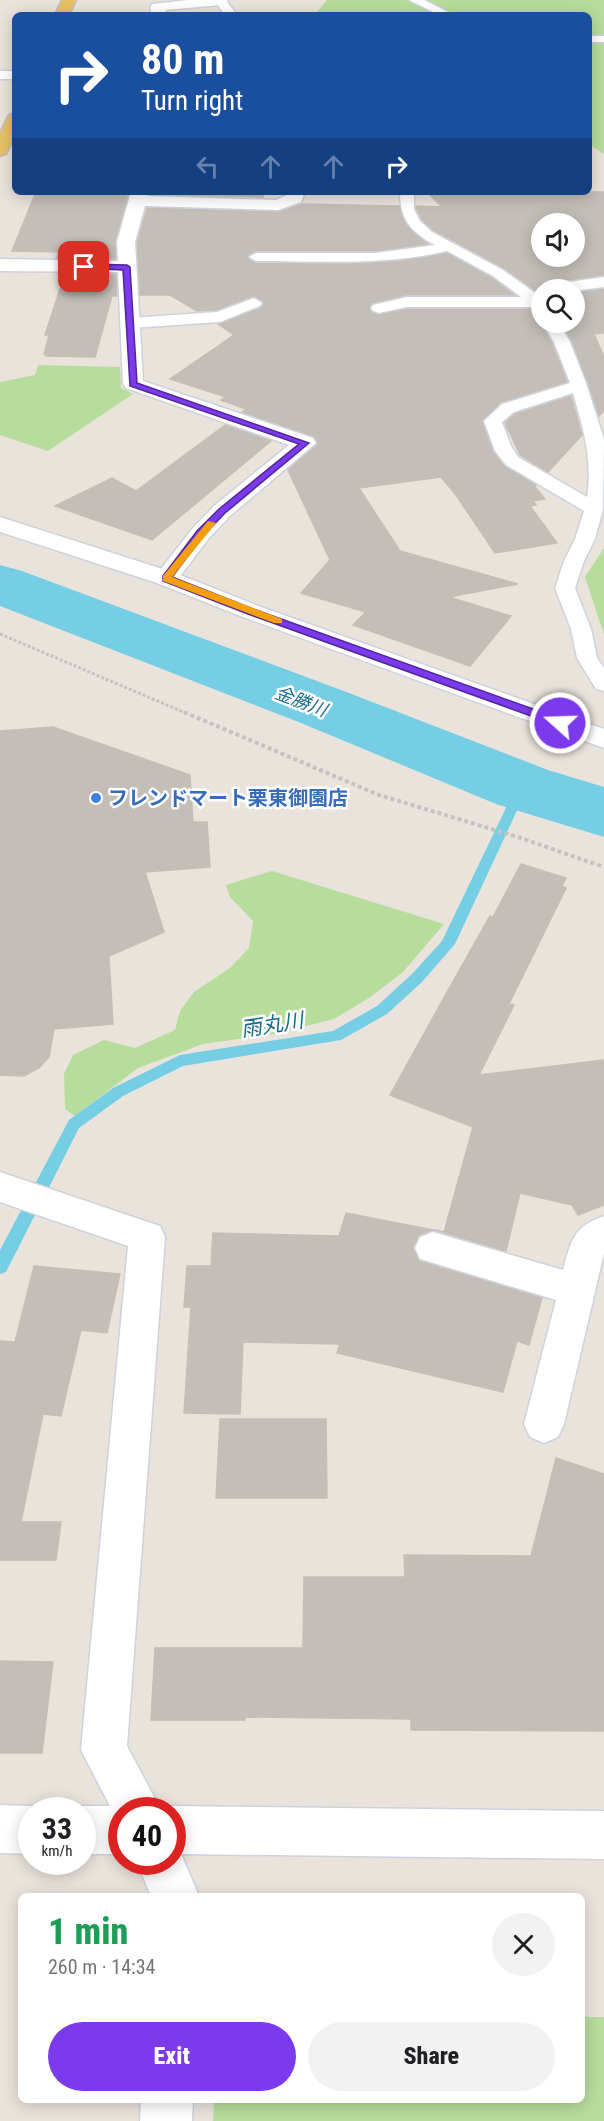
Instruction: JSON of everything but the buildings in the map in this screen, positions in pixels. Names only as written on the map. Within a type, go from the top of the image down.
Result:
[{"type":"main road","points":[[0,151],[12,125]]},
{"type":"street","points":[[158,12],[157,7],[220,0]]},
{"type":"street","points":[[166,578],[201,533],[222,511],[305,443],[133,384],[126,242],[139,197],[278,205],[296,198],[296,195]]},
{"type":"street","points":[[0,265],[127,267]]},
{"type":"street","points":[[0,524],[166,578],[252,612],[604,738]]},
{"type":"street","points":[[8,1189],[147,1237],[104,1750],[131,1797]]},
{"type":"street","points":[[544,1424],[588,1244],[604,1232]]},
{"type":"street","points":[[433,1248],[577,1290]]},
{"type":"street","points":[[0,1829],[18,1830]]},
{"type":"street","points":[[186,1830],[604,1835]]},
{"type":"street","points":[[166,1875],[174,1893]]},
{"type":"street","points":[[166,2121],[167,2103]]},
{"type":"lane","points":[[415,0],[441,12]]},
{"type":"lane","points":[[407,195],[407,209],[414,224],[427,236],[531,292]]},
{"type":"lane","points":[[256,257],[348,258],[405,254],[447,247]]},
{"type":"lane","points":[[585,286],[604,282]]},
{"type":"lane","points":[[379,308],[407,302],[531,297]]},
{"type":"lane","points":[[131,323],[220,317],[254,303]]},
{"type":"lane","points":[[557,333],[579,386],[596,442],[599,478],[594,509],[585,539],[574,561],[565,588],[581,629],[587,658],[604,684]]},
{"type":"lane","points":[[579,386],[508,408],[493,421],[499,432],[502,451],[512,461],[594,509]]},
{"type":"path","points":[[0,634],[379,795],[474,826],[518,837],[604,867]]},
{"type":"green space","points":[[327,0],[604,0],[604,154],[592,146],[592,12],[317,12]]},
{"type":"green space","points":[[38,365],[120,367],[121,388],[133,394],[48,451],[0,435],[0,382],[35,375]]},
{"type":"green space","points":[[604,548],[604,635],[585,577]]},
{"type":"green space","points":[[272,871],[444,924],[403,972],[369,998],[334,1019],[274,1034],[203,1044],[138,1068],[75,1116],[65,1109],[64,1074],[73,1055],[104,1040],[135,1048],[175,1030],[180,1011],[194,992],[230,968],[249,948],[253,921],[230,897],[226,885]]},
{"type":"green space","points":[[585,2017],[604,2017],[604,2121],[213,2121],[214,2103],[585,2103]]},
{"type":"waterway","name":"金勝川","points":[[0,584],[325,708],[522,787],[604,812]]},
{"type":"waterway","name":"雨丸川","points":[[0,1267],[74,1124],[118,1092],[180,1061],[336,1036],[382,1010],[417,978],[448,944],[522,787]]},
{"type":"slow traffic","points":[[211,523],[166,578],[278,621]]},
{"type":"place","name":"フレンドマート栗東御園店","points":[[96,798]]},
{"type":"route","points":[[84,267],[127,267],[133,384],[305,443],[222,511],[201,533],[166,578],[252,612],[560,723]]}]
